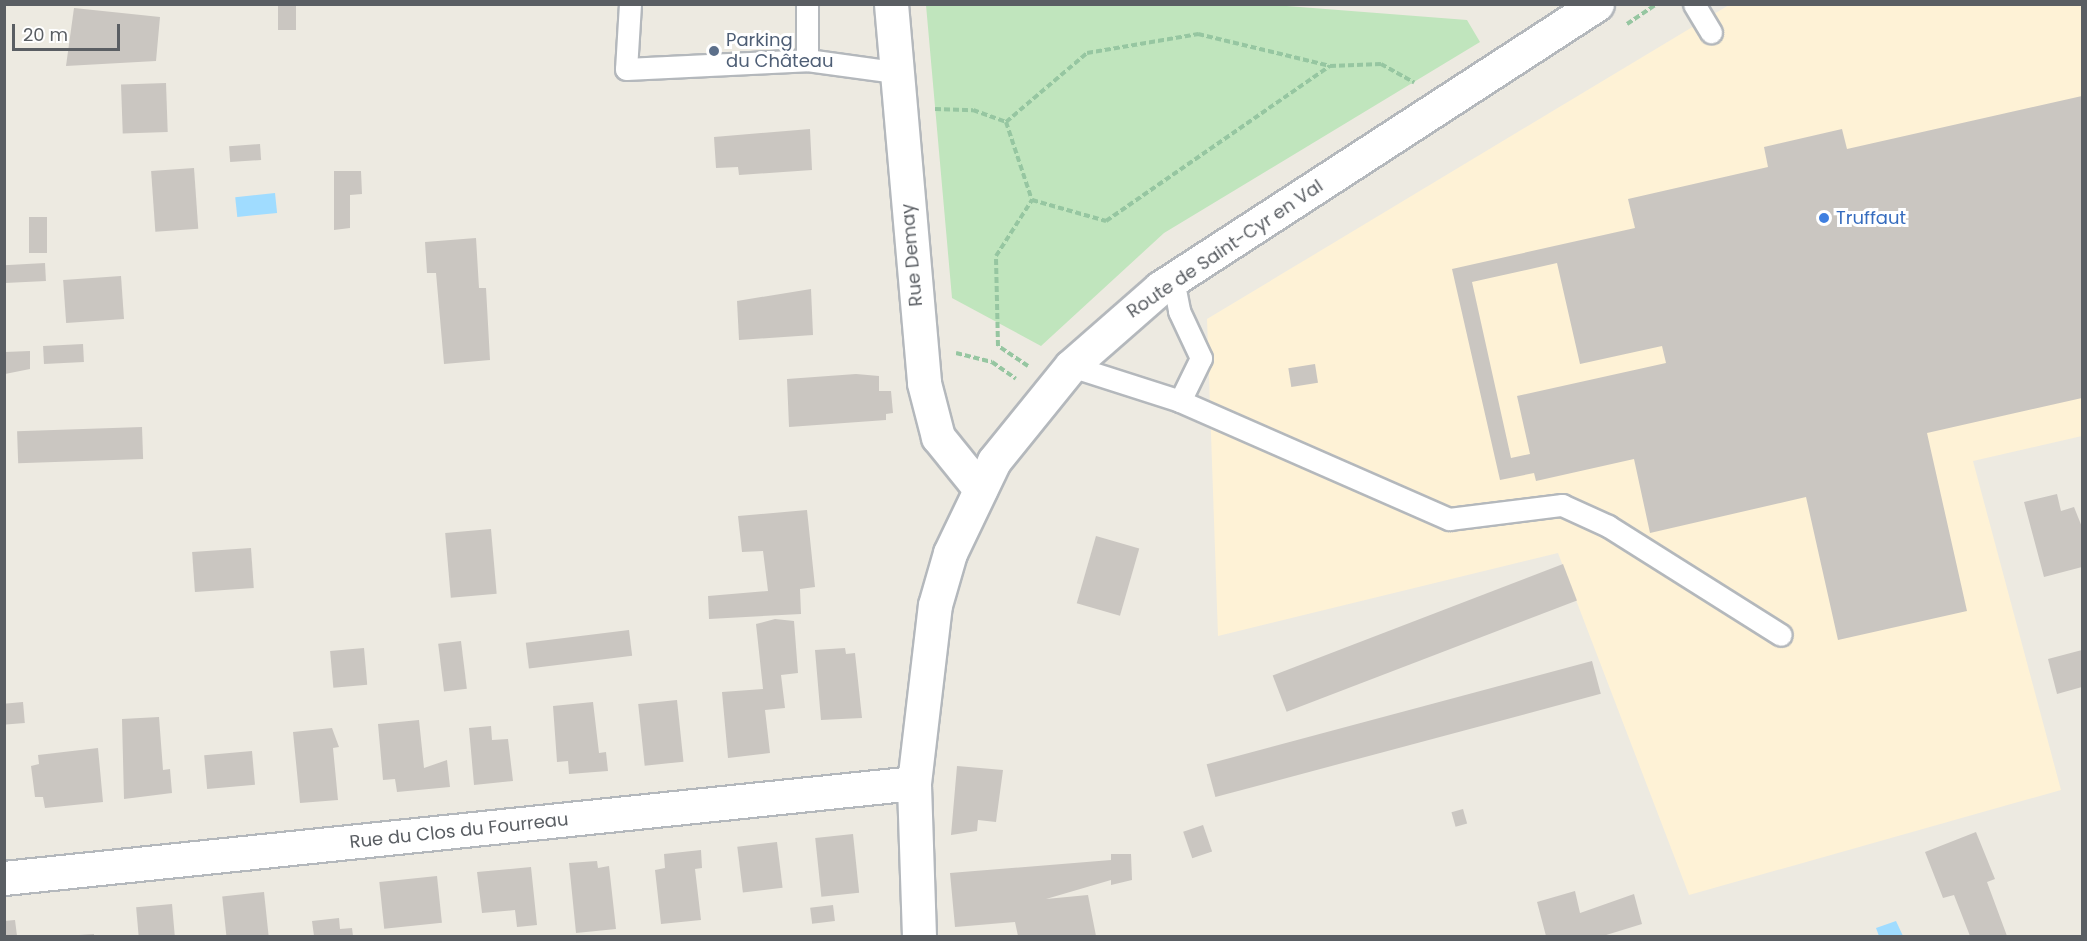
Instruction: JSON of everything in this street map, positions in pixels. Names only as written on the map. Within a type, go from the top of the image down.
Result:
[{"type":"street","name":"Rue Demay","points":[[891,4],[920,345],[938,437],[980,489]]},
{"type":"street","name":"Route de Saint-Cyr en Val","points":[[919,936],[914,783],[935,605],[950,553],[994,461],[1071,366],[1105,332],[1173,279],[1449,100],[1579,9]]},
{"type":"street","name":"Rue du Clos du Fourreau","points":[[4,878],[914,783]]},
{"type":"lane","points":[[630,4],[626,69],[807,60],[895,72]]},
{"type":"lane","points":[[807,4],[807,60]]},
{"type":"lane","points":[[1694,4],[1712,32]]},
{"type":"lane","points":[[1173,279],[1179,311],[1201,358],[1180,401]]},
{"type":"lane","points":[[1071,366],[1180,401],[1449,519],[1562,506],[1608,526],[1781,635]]},
{"type":"path","points":[[1006,122],[1087,53],[1198,34],[1330,66],[1381,64],[1449,100]]},
{"type":"path","points":[[1032,200],[1106,221],[1330,66]]},
{"type":"path","points":[[929,109],[973,110],[1006,122]]},
{"type":"path","points":[[1006,122],[1032,200]]},
{"type":"path","points":[[1032,200],[996,256],[998,346],[1038,373]]},
{"type":"path","points":[[920,345],[992,362],[1025,386]]},
{"type":"shaded area","points":[[1729,5],[2082,5],[2082,436],[1973,461],[2061,790],[1689,895],[1558,553],[1218,636],[1207,319]]},
{"type":"green space","points":[[926,5],[1274,5],[1467,20],[1480,42],[1164,233],[1041,346],[952,298]]},
{"type":"water","points":[[275,193],[277,213],[237,217],[235,197]]},
{"type":"water","points":[[1896,921],[1903,936],[1879,936],[1876,928]]},
{"type":"building","points":[[278,4],[296,4],[296,30],[278,30]]},
{"type":"building","points":[[74,8],[160,17],[156,61],[66,66]]},
{"type":"building","points":[[166,83],[168,132],[123,134],[121,85]]},
{"type":"building","points":[[2082,96],[2082,398],[1927,433],[1967,611],[1838,640],[1806,497],[1650,533],[1634,459],[1536,481],[1534,473],[1500,480],[1452,269],[1635,228],[1628,199],[1768,167],[1764,147],[1842,129],[1847,149]],"holes":[[[1557,263],[1580,364],[1662,346],[1666,363],[1517,396],[1530,454],[1511,458],[1472,282]]]},
{"type":"building","points":[[810,129],[812,170],[739,175],[738,167],[716,168],[714,137]]},
{"type":"building","points":[[260,144],[261,160],[230,162],[229,146]]},
{"type":"building","points":[[194,168],[198,229],[155,232],[151,171]]},
{"type":"building","points":[[334,171],[361,171],[362,194],[350,195],[350,228],[334,230]]},
{"type":"building","points":[[29,217],[47,217],[47,253],[29,253]]},
{"type":"building","points":[[476,238],[479,288],[486,288],[490,360],[444,364],[436,273],[427,273],[425,242]]},
{"type":"building","points":[[45,263],[46,281],[5,283],[4,265]]},
{"type":"building","points":[[121,276],[124,319],[66,323],[63,280]]},
{"type":"building","points":[[811,289],[813,335],[739,340],[737,301]]},
{"type":"building","points":[[83,344],[84,362],[44,364],[43,346]]},
{"type":"building","points":[[30,351],[30,369],[5,374],[5,352]]},
{"type":"building","points":[[1315,364],[1318,383],[1291,387],[1288,368]]},
{"type":"building","points":[[856,374],[879,376],[879,391],[891,391],[893,413],[886,414],[886,420],[789,427],[787,379]]},
{"type":"building","points":[[142,427],[143,459],[18,463],[17,431]]},
{"type":"building","points":[[2057,494],[2061,511],[2074,507],[2082,527],[2082,567],[2044,577],[2024,502]]},
{"type":"building","points":[[807,510],[815,587],[800,589],[801,614],[709,619],[708,596],[768,591],[763,551],[742,552],[738,516]]},
{"type":"building","points":[[491,529],[497,594],[451,598],[445,533]]},
{"type":"building","points":[[1096,536],[1139,548],[1120,616],[1077,603]]},
{"type":"building","points":[[251,548],[254,588],[195,592],[192,552]]},
{"type":"building","points":[[1563,564],[1577,600],[1287,712],[1273,675]]},
{"type":"building","points":[[775,619],[794,621],[798,673],[781,675],[785,708],[765,710],[770,753],[728,758],[722,692],[763,689],[756,624]]},
{"type":"building","points":[[629,630],[632,656],[529,668],[526,643]]},
{"type":"building","points":[[461,641],[467,689],[444,691],[438,644]]},
{"type":"building","points":[[364,648],[367,685],[333,688],[330,651]]},
{"type":"building","points":[[845,648],[846,654],[855,653],[862,718],[821,720],[815,650]]},
{"type":"building","points":[[2082,650],[2082,687],[2057,694],[2048,659]]},
{"type":"building","points":[[1592,661],[1601,694],[1215,797],[1207,764]]},
{"type":"building","points":[[677,700],[683,762],[645,766],[638,704]]},
{"type":"building","points":[[23,702],[25,723],[6,725],[4,704]]},
{"type":"building","points":[[593,702],[599,753],[606,752],[608,771],[569,774],[568,761],[557,762],[553,706]]},
{"type":"building","points":[[159,717],[163,770],[170,769],[172,793],[124,799],[122,719]]},
{"type":"building","points":[[419,720],[424,768],[447,760],[450,787],[397,792],[395,779],[383,780],[378,724]]},
{"type":"building","points":[[491,726],[492,740],[508,739],[513,781],[474,785],[469,728]]},
{"type":"building","points":[[332,728],[339,747],[333,748],[338,800],[300,803],[293,732]]},
{"type":"building","points":[[98,748],[103,802],[45,808],[43,797],[35,797],[31,766],[39,764],[38,755]]},
{"type":"building","points":[[252,751],[255,785],[207,789],[204,755]]},
{"type":"building","points":[[957,766],[1003,770],[996,822],[978,820],[977,831],[951,835]]},
{"type":"building","points":[[1463,809],[1467,823],[1456,827],[1451,812]]},
{"type":"building","points":[[1203,825],[1212,851],[1192,858],[1183,832]]},
{"type":"building","points":[[1976,832],[1995,879],[1987,882],[2007,936],[1970,936],[1954,895],[1943,898],[1925,852]]},
{"type":"building","points":[[853,834],[859,893],[821,897],[815,838]]},
{"type":"building","points":[[777,842],[783,888],[743,893],[737,847]]},
{"type":"building","points":[[701,850],[702,868],[695,869],[701,920],[661,924],[655,870],[665,868],[664,854]]},
{"type":"building","points":[[1111,854],[1131,854],[1132,880],[1111,885],[1111,880],[1046,899],[1088,895],[1096,936],[1018,936],[1015,922],[955,927],[950,873],[1111,860]]},
{"type":"building","points":[[597,861],[598,868],[609,866],[616,929],[576,933],[569,863]]},
{"type":"building","points":[[531,867],[537,925],[517,927],[515,910],[482,913],[477,872]]},
{"type":"building","points":[[437,876],[442,923],[384,929],[379,882]]},
{"type":"building","points":[[1575,891],[1580,913],[1634,894],[1642,924],[1603,936],[1546,936],[1537,902]]},
{"type":"building","points":[[264,892],[269,936],[226,936],[222,896]]},
{"type":"building","points":[[172,904],[175,936],[139,936],[136,907]]},
{"type":"building","points":[[833,905],[835,921],[812,924],[810,908]]},
{"type":"building","points":[[339,918],[340,929],[352,928],[353,936],[314,936],[312,921]]},
{"type":"building","points":[[15,920],[17,936],[4,936],[4,921]]},
{"type":"place","name":"Parking du Château","points":[[714,51]]},
{"type":"place","name":"Truffaut","points":[[1824,218]]}]
